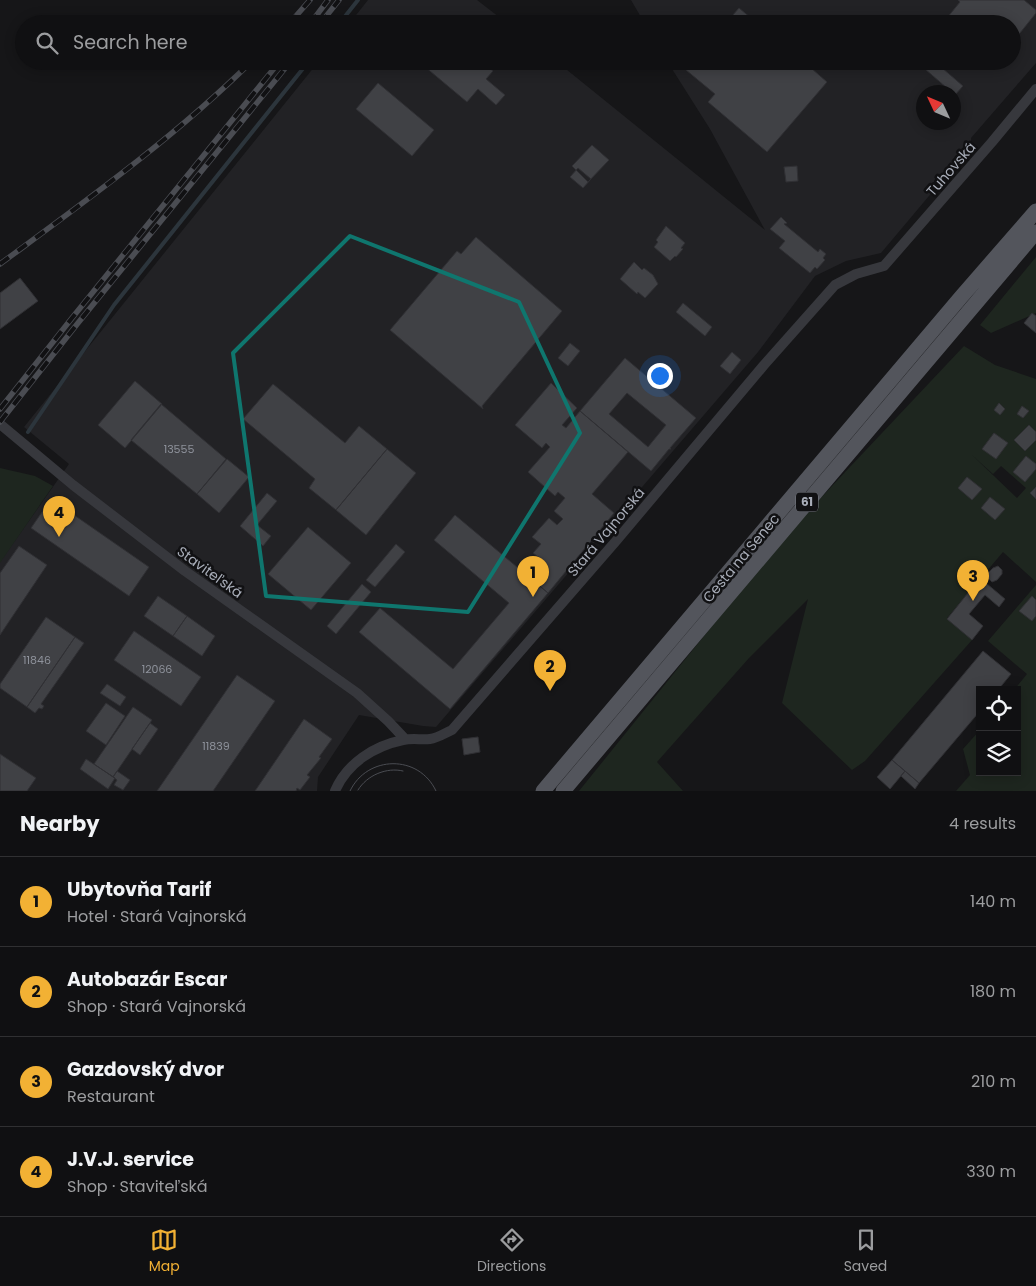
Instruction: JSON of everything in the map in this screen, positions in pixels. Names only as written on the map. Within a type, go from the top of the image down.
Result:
[{"type":"main road","name":"Cesta na Senec","points":[[544,791],[1036,210]]},
{"type":"main road","name":"Cesta na Senec","points":[[563,791],[1036,232]]},
{"type":"street","name":"Tuhovská","points":[[884,266],[1036,89]]},
{"type":"street","name":"Stará Vajnorská","points":[[335,791],[342,777],[366,754],[378,747],[405,740],[432,739],[452,730],[616,542],[764,365],[835,285],[856,274],[884,266]]},
{"type":"street","name":"Staviteľská","points":[[0,424],[185,572],[357,692],[405,740]]},
{"type":"highlighted area","points":[[350,236],[519,302],[580,433],[468,612],[266,596],[233,353]]},
{"type":"shaded area","points":[[368,0],[477,0],[496,15],[356,15]]},
{"type":"shaded area","points":[[631,0],[1036,0],[1036,63],[971,138],[971,146],[881,253],[846,261],[815,276],[758,352],[436,727],[359,715],[318,777],[317,791],[0,791],[0,562],[69,464],[24,427],[312,70],[567,70],[765,230],[710,129],[673,70],[1021,70],[1021,15],[640,15]]},
{"type":"shaded area","points":[[1036,257],[1036,313],[991,333],[980,325]]},
{"type":"shaded area","points":[[964,346],[995,365],[1036,379],[1036,582],[1003,552],[947,618],[972,640],[865,761],[852,770],[782,703],[808,599],[749,658],[657,762],[683,791],[579,791],[783,538]],"holes":[[[972,455],[993,474],[1001,466],[1026,488],[1017,498]]]},
{"type":"shaded area","points":[[0,468],[35,476],[53,486],[0,563]]},
{"type":"shaded area","points":[[1036,585],[1036,791],[956,791],[970,775],[963,749],[976,734],[976,776],[1021,776],[1021,686],[1017,686],[1027,674],[988,641]]},
{"type":"building","points":[[958,0],[1024,0],[1036,10],[1036,13],[1021,32],[1021,15],[949,15],[960,2]]},
{"type":"building","points":[[739,8],[747,15],[733,15]]},
{"type":"building","points":[[429,70],[493,71],[486,79],[505,95],[496,105],[478,89],[467,102]]},
{"type":"building","points":[[686,70],[813,70],[827,82],[767,152],[708,102],[715,94]]},
{"type":"building","points":[[926,70],[944,70],[963,86],[961,88],[961,85],[943,85]]},
{"type":"building","points":[[378,83],[434,130],[412,156],[356,109]]},
{"type":"building","points":[[592,145],[609,160],[588,182],[572,166]]},
{"type":"building","points":[[797,166],[798,181],[786,182],[784,167]]},
{"type":"building","points":[[578,168],[591,179],[583,188],[570,177]]},
{"type":"building","points":[[781,217],[787,223],[784,224],[818,252],[820,249],[826,254],[823,258],[825,260],[817,269],[815,267],[810,273],[779,248],[785,241],[770,229]]},
{"type":"building","points":[[666,226],[685,243],[681,248],[683,249],[670,261],[654,247],[658,242],[656,240]]},
{"type":"building","points":[[476,237],[562,311],[482,406],[483,409],[390,330],[457,251],[461,254]]},
{"type":"building","points":[[634,262],[642,270],[644,268],[653,275],[658,284],[645,298],[638,292],[637,294],[620,279]]},
{"type":"building","points":[[20,278],[38,301],[0,329],[0,293]]},
{"type":"building","points":[[683,303],[712,327],[705,336],[676,312]]},
{"type":"building","points":[[1032,313],[1036,316],[1036,333],[1024,323]]},
{"type":"building","points":[[570,343],[580,351],[568,366],[558,358]]},
{"type":"building","points":[[732,352],[741,360],[730,374],[720,366]]},
{"type":"building","points":[[625,358],[696,418],[651,471],[580,411]],"holes":[[[627,393],[666,425],[648,447],[609,414]]]},
{"type":"building","points":[[135,381],[162,404],[125,448],[98,425]]},
{"type":"building","points":[[551,383],[577,408],[562,425],[566,428],[580,411],[628,452],[592,494],[614,513],[548,593],[529,577],[542,560],[533,553],[541,544],[532,537],[549,518],[557,525],[563,519],[554,511],[565,498],[558,492],[555,496],[528,472],[550,447],[546,443],[542,448],[515,425]]},
{"type":"building","points":[[273,384],[345,443],[359,426],[387,449],[336,510],[309,488],[315,479],[243,419]]},
{"type":"building","points":[[999,403],[1005,409],[1000,415],[994,410]]},
{"type":"building","points":[[161,404],[226,459],[197,494],[131,440]]},
{"type":"building","points":[[1022,406],[1029,411],[1023,418],[1017,414]]},
{"type":"building","points":[[1029,425],[1036,432],[1036,440],[1025,451],[1014,440]]},
{"type":"building","points":[[994,433],[1008,443],[996,459],[982,449]]},
{"type":"building","points":[[387,449],[416,473],[366,535],[336,510]]},
{"type":"building","points":[[1026,456],[1036,464],[1036,469],[1025,482],[1013,472]]},
{"type":"building","points":[[227,459],[249,477],[219,513],[197,494]]},
{"type":"building","points":[[967,477],[982,489],[972,500],[958,488]]},
{"type":"building","points":[[1036,487],[1036,499],[1030,493]]},
{"type":"building","points":[[267,493],[277,501],[257,525],[271,536],[263,546],[240,526]]},
{"type":"building","points":[[990,497],[1005,509],[995,520],[981,508]]},
{"type":"building","points":[[51,499],[149,567],[129,596],[31,528]]},
{"type":"building","points":[[455,515],[548,593],[450,709],[359,632],[380,608],[453,669],[509,603],[434,540]]},
{"type":"building","points":[[308,527],[351,563],[311,610],[268,574]]},
{"type":"building","points":[[396,544],[405,552],[375,587],[366,580]]},
{"type":"building","points":[[19,546],[47,565],[0,635],[0,573]]},
{"type":"building","points":[[998,566],[1002,570],[1002,574],[997,580],[992,582],[988,578],[988,573]]},
{"type":"building","points":[[980,578],[1005,599],[999,607],[985,595],[969,614],[983,626],[972,640],[947,619]]},
{"type":"building","points":[[362,584],[371,592],[336,634],[327,626]]},
{"type":"building","points":[[158,596],[187,616],[173,636],[144,616]]},
{"type":"building","points":[[1032,596],[1036,600],[1036,616],[1032,621],[1019,611]]},
{"type":"building","points":[[187,616],[215,636],[202,656],[173,636]]},
{"type":"building","points":[[46,617],[75,637],[27,707],[0,688],[0,684]]},
{"type":"building","points":[[134,631],[201,677],[181,706],[114,660]]},
{"type":"building","points":[[75,637],[84,643],[41,704],[44,706],[42,709],[39,708],[35,713],[27,707]]},
{"type":"building","points":[[983,651],[1011,674],[1001,686],[976,686],[976,716],[919,783],[892,760]]},
{"type":"building","points":[[237,675],[275,701],[213,791],[157,791]]},
{"type":"building","points":[[107,684],[126,697],[120,706],[100,693]]},
{"type":"building","points":[[106,703],[125,716],[106,745],[86,731]]},
{"type":"building","points":[[133,707],[152,720],[113,777],[94,764]]},
{"type":"building","points":[[304,719],[332,739],[319,757],[321,758],[307,775],[310,777],[300,790],[297,788],[296,791],[255,791]]},
{"type":"building","points":[[150,723],[158,729],[140,755],[132,749]]},
{"type":"building","points":[[478,737],[480,752],[464,755],[462,739]]},
{"type":"building","points":[[0,754],[36,778],[27,791],[0,791]]},
{"type":"building","points":[[86,759],[115,778],[108,789],[80,769]]},
{"type":"building","points":[[892,760],[905,771],[890,789],[877,777]]},
{"type":"building","points":[[117,771],[130,780],[123,790],[114,785],[117,780],[113,777]]},
{"type":"building","points":[[905,771],[919,783],[915,789],[901,776]]},
{"type":"waterway","points":[[346,15],[358,0]]},
{"type":"waterway","points":[[28,432],[114,305],[302,70]]},
{"type":"tram line","points":[[350,791],[358,779],[368,771],[380,765],[393,764],[406,765],[418,770],[428,779],[436,791]]},
{"type":"tram line","points":[[358,790],[367,780],[378,773],[390,770],[403,771]]},
{"type":"railway","points":[[297,15],[310,0]]},
{"type":"railway","points":[[317,15],[328,0]]},
{"type":"railway","points":[[327,15],[339,0]]},
{"type":"railway","points":[[0,264],[98,192],[161,142],[243,70]]},
{"type":"railway","points":[[0,409],[273,70]]},
{"type":"railway","points":[[0,422],[284,70]]},
{"type":"place","name":"J.V.J. service","points":[[59,537]]},
{"type":"place","name":"Ubytovňa Tarif","points":[[533,597]]},
{"type":"place","name":"Gazdovský dvor","points":[[973,601]]},
{"type":"place","name":"Autobazár Escar","points":[[550,691]]}]
